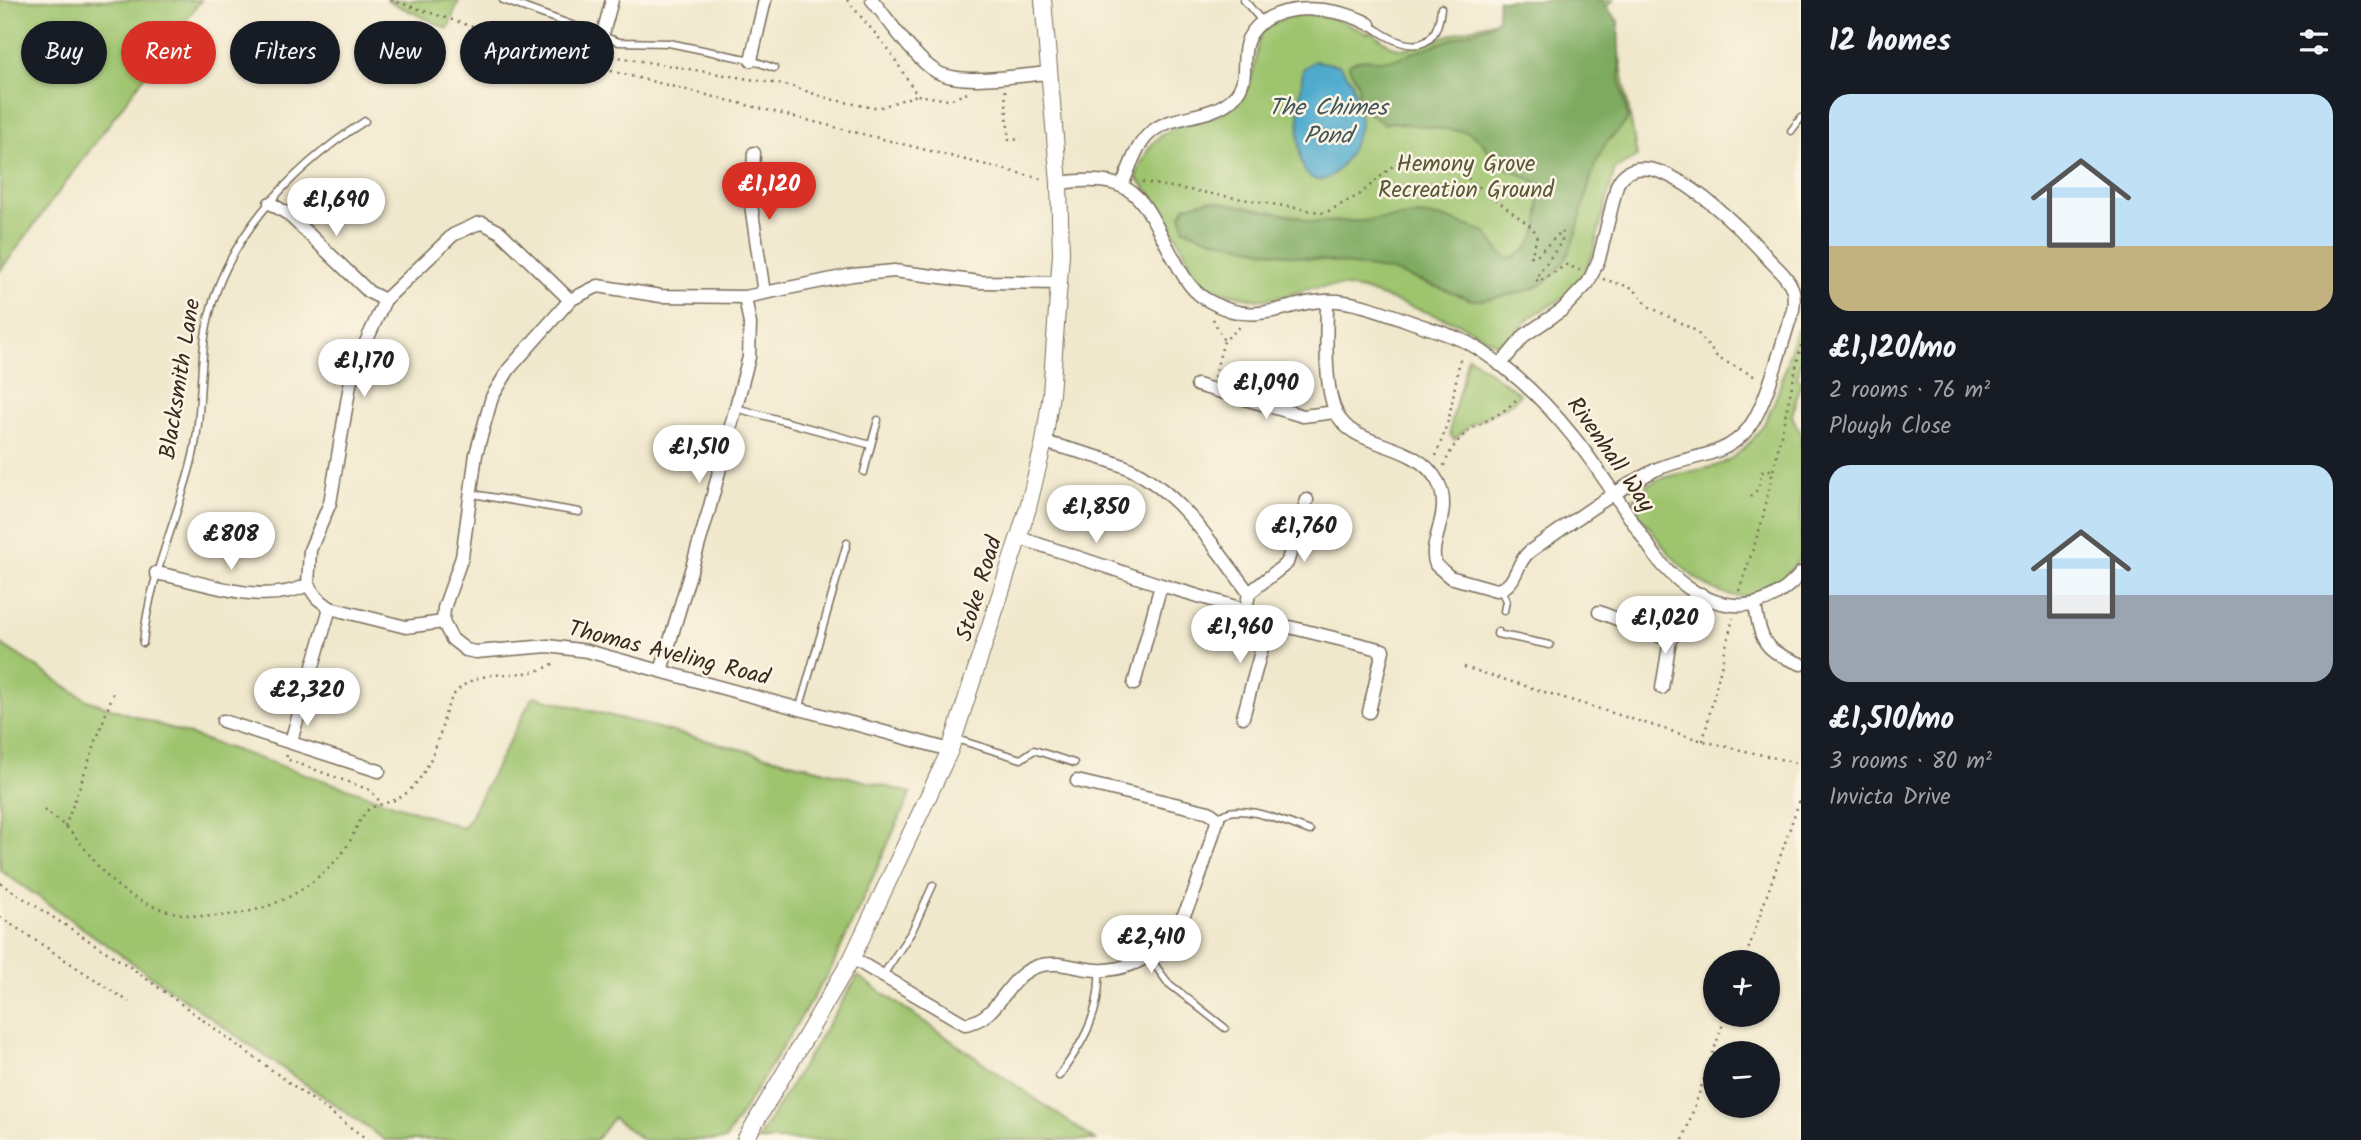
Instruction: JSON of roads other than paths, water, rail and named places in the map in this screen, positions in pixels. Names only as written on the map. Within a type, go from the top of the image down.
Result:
[{"type":"street","points":[[607,21],[612,0]]},
{"type":"street","points":[[751,60],[765,0]]},
{"type":"street","points":[[872,0],[936,72],[960,78],[1049,73]]},
{"type":"street","name":"Stoke Road","points":[[745,1140],[852,958],[952,744],[1020,538],[1044,443],[1055,357],[1059,283],[1059,183],[1042,0]]},
{"type":"street","points":[[1059,183],[1097,179],[1123,182],[1138,148],[1155,129],[1218,109],[1234,97],[1246,74],[1248,40],[1261,20],[1281,8],[1312,5],[1337,10],[1369,24]]},
{"type":"street","points":[[754,153],[751,205],[764,293]]},
{"type":"street","points":[[1327,300],[1330,387],[1336,412],[1354,432],[1407,452],[1430,470],[1438,483],[1443,509],[1433,557],[1438,570],[1491,590],[1501,590],[1514,580],[1528,552],[1615,495],[1666,466],[1709,456],[1733,443],[1754,419],[1768,383],[1793,310],[1792,288],[1743,229],[1694,189],[1669,177],[1632,170],[1622,177],[1592,276],[1570,304],[1525,335],[1500,365]]},
{"type":"street","name":"Rivenhall Way","points":[[1123,182],[1146,207],[1184,278],[1199,295],[1233,312],[1258,314],[1327,300],[1356,304],[1465,341],[1527,385],[1566,424],[1666,569],[1701,594],[1736,605],[1755,606]]},
{"type":"street","points":[[270,203],[288,214],[369,292],[385,300]]},
{"type":"street","points":[[570,300],[500,232],[484,223],[453,235],[385,300],[352,373],[330,503],[310,550],[308,585],[317,598],[330,608],[406,627],[443,622],[444,608],[462,557],[473,495],[476,454],[492,397],[509,369],[570,300],[598,286],[661,296],[744,297],[852,275],[894,271],[980,282],[1059,283]]},
{"type":"street","points":[[661,671],[736,408],[751,342],[744,297]]},
{"type":"street","points":[[1196,385],[1303,416],[1336,412]]},
{"type":"street","points":[[1044,443],[1108,460],[1147,479],[1180,506],[1249,593]]},
{"type":"street","points":[[1246,611],[1249,593],[1287,563],[1307,500]]},
{"type":"street","points":[[1020,538],[1246,611],[1269,622],[1383,650],[1369,712]]},
{"type":"street","points":[[156,573],[262,596],[281,595],[308,585]]},
{"type":"street","points":[[1801,573],[1781,594],[1755,606],[1761,635],[1768,649],[1801,664]]},
{"type":"street","points":[[1134,684],[1161,585]]},
{"type":"street","points":[[1662,688],[1670,640],[1701,594]]},
{"type":"street","points":[[291,741],[330,608]]},
{"type":"street","points":[[1599,612],[1670,640]]},
{"type":"street","name":"Thomas Aveling Road","points":[[443,622],[452,639],[466,650],[476,652],[565,647],[799,710],[952,744]]},
{"type":"street","points":[[1243,717],[1269,622]]},
{"type":"street","points":[[223,721],[379,771]]},
{"type":"street","points":[[852,958],[965,1024],[988,1017],[1019,978],[1038,965],[1099,971],[1128,967],[1149,957],[1166,943],[1183,920],[1218,819],[1209,812],[1077,781]]},
{"type":"lane","points":[[503,0],[560,21]]},
{"type":"lane","points":[[1244,0],[1261,20]]},
{"type":"lane","points":[[1369,24],[1395,43],[1413,45],[1428,39],[1435,31],[1441,8]]},
{"type":"lane","points":[[614,41],[669,43],[751,60],[774,68]]},
{"type":"lane","points":[[1791,131],[1801,118]]},
{"type":"lane","name":"Blacksmith Lane","points":[[143,643],[146,609],[191,462],[203,380],[205,337],[215,295],[232,257],[270,203],[323,149],[365,121]]},
{"type":"lane","points":[[736,408],[871,445]]},
{"type":"lane","points":[[864,472],[877,420]]},
{"type":"lane","points":[[473,495],[579,512]]},
{"type":"lane","points":[[799,710],[847,543]]},
{"type":"lane","points":[[1501,590],[1506,601],[1504,611]]},
{"type":"lane","points":[[1498,631],[1497,634],[1550,645]]},
{"type":"lane","points":[[952,744],[1021,759],[1034,750],[1074,763]]},
{"type":"lane","points":[[1218,819],[1225,813],[1236,810],[1262,815],[1310,831]]},
{"type":"lane","points":[[883,975],[912,931],[933,886]]},
{"type":"lane","points":[[1149,957],[1168,984],[1224,1028]]},
{"type":"lane","points":[[1059,1076],[1088,1032],[1100,989],[1099,971]]},
{"type":"water","name":"The Chimes Pond","points":[[1315,61],[1339,65],[1348,76],[1353,86],[1360,122],[1354,143],[1342,164],[1326,179],[1317,180],[1308,175],[1303,167],[1299,141],[1303,69]]},
{"type":"park label","name":"Hemony Grove Recreation Ground","points":[[1466,178]]}]
